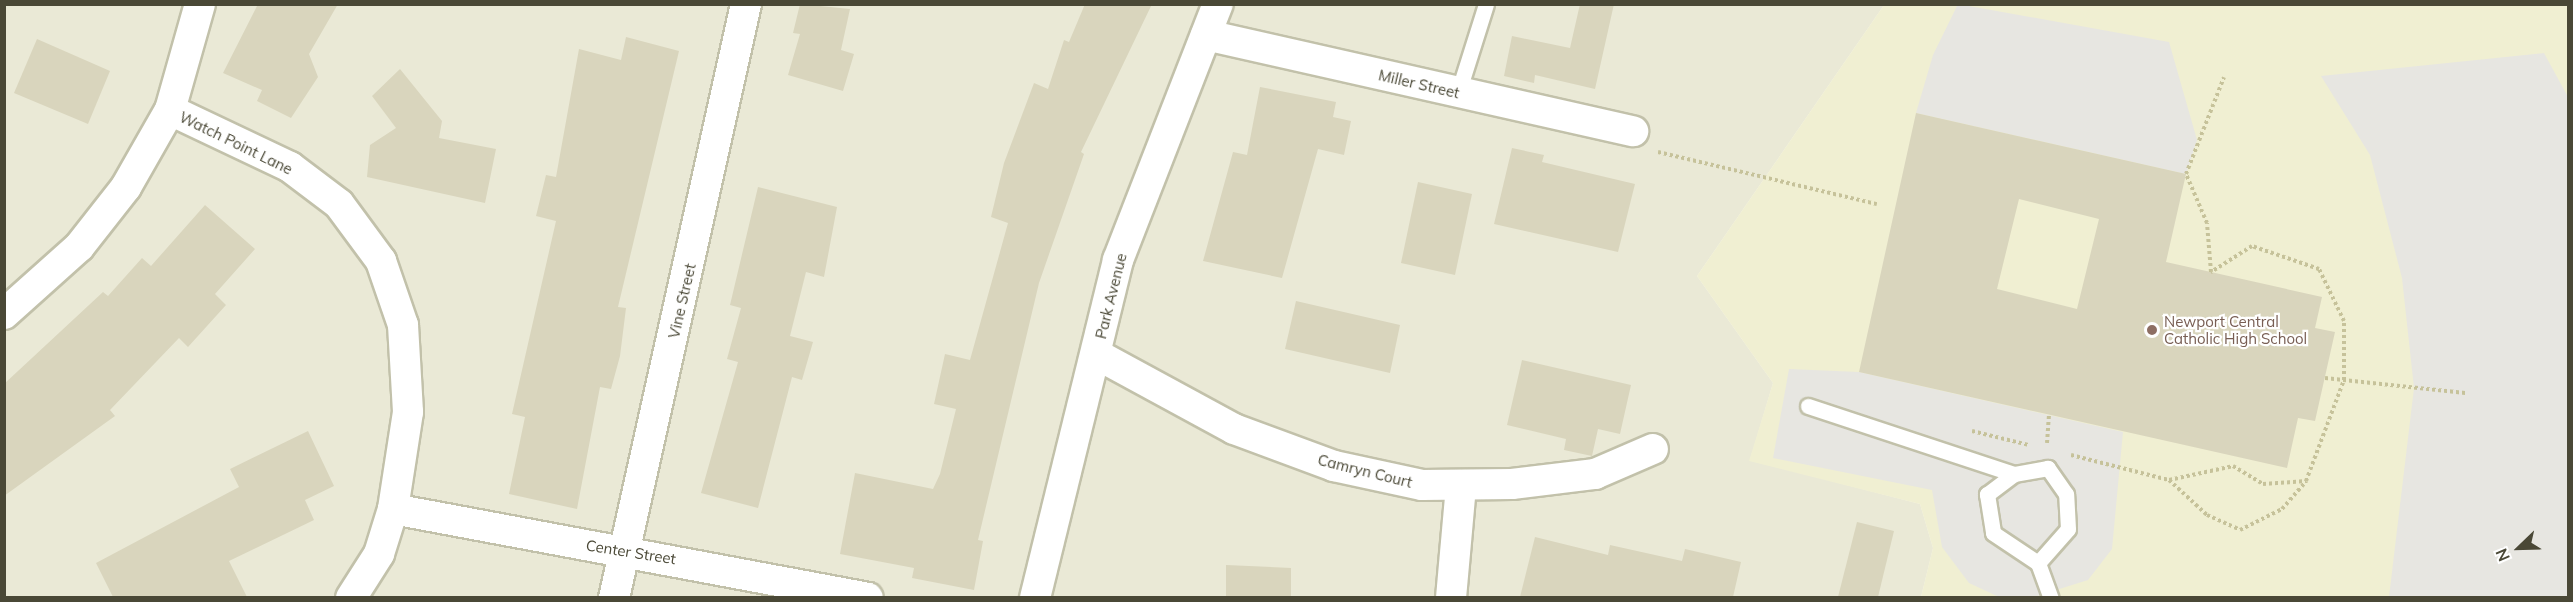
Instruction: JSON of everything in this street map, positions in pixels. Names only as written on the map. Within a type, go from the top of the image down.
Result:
[{"type":"street","points":[[4,314],[79,247],[126,187],[170,110],[200,4]]},
{"type":"street","name":"Vine Street","points":[[614,597],[746,4]]},
{"type":"street","name":"Park Avenue","points":[[1035,597],[1118,260],[1218,4]]},
{"type":"street","name":"Miller Street","points":[[1206,35],[1633,131]]},
{"type":"street","name":"Watch Point Lane","points":[[170,110],[290,167],[339,204],[381,261],[403,325],[408,412],[393,509],[379,554],[351,597]]},
{"type":"street","name":"Camryn Court","points":[[1096,354],[1234,429],[1334,466],[1422,485],[1461,485],[1595,474],[1653,449]]},
{"type":"street","points":[[1451,597],[1461,485]]},
{"type":"street","name":"Center Street","points":[[393,509],[624,553],[694,561],[820,593],[868,597]]},
{"type":"lane","points":[[1458,93],[1486,4]]},
{"type":"lane","points":[[1808,406],[2014,474]]},
{"type":"lane","points":[[2038,563],[2068,529],[2066,494],[2048,468],[2014,474],[1987,494],[1993,533],[2038,563],[2051,597]]},
{"type":"path","points":[[2169,480],[2207,515],[2240,530],[2282,509],[2306,481],[2344,380],[2344,321],[2319,269],[2252,246],[2211,272],[2207,223],[2186,174],[2224,77]]},
{"type":"path","points":[[1633,131],[1630,145],[1877,204]]},
{"type":"path","points":[[2325,378],[2465,393]]},
{"type":"path","points":[[1965,429],[2046,449]]},
{"type":"path","points":[[2057,452],[2169,480],[2233,466],[2263,484],[2306,481]]},
{"type":"shaded area","points":[[1958,4],[2169,42],[2197,140],[2186,174],[1916,113],[1933,55]]},
{"type":"shaded area","points":[[4,5],[1884,5],[1697,276],[1773,383],[1750,460],[1920,504],[1933,548],[1921,597],[5,597]]},
{"type":"shaded area","name":"Newport Central Catholic High School","points":[[1884,5],[2568,5],[2568,597],[1921,597],[1933,548],[1920,504],[1749,461],[1773,383],[1697,276]]},
{"type":"shaded area","points":[[2544,53],[2568,97],[2568,597],[2389,597],[2414,388],[2402,278],[2370,155],[2321,76]]},
{"type":"shaded area","points":[[1789,369],[1859,372],[2123,432],[2112,549],[2088,580],[2034,597],[1999,597],[1969,583],[1942,547],[1932,490],[1773,458]]},
{"type":"building","points":[[258,4],[338,4],[309,54],[318,77],[291,118],[257,101],[262,90],[223,73]]},
{"type":"building","points":[[800,4],[850,9],[841,50],[854,54],[843,91],[788,75],[800,34],[793,33]]},
{"type":"building","points":[[1085,4],[1152,4],[1081,152],[1084,154],[1039,283],[978,540],[983,541],[974,590],[912,578],[914,568],[840,554],[855,473],[933,489],[940,474],[956,409],[934,404],[945,354],[970,360],[1008,223],[991,217],[1004,163],[1034,83],[1048,89],[1064,40],[1069,42]]},
{"type":"building","points":[[1580,4],[1614,4],[1595,89],[1535,75],[1534,83],[1504,76],[1512,36],[1570,48]]},
{"type":"building","points":[[626,37],[679,51],[618,307],[626,308],[620,356],[611,389],[600,387],[577,509],[509,494],[525,417],[512,414],[556,221],[536,216],[546,175],[556,177],[579,49],[621,60]]},
{"type":"building","points":[[37,39],[110,71],[88,124],[14,93]]},
{"type":"building","points":[[400,69],[442,121],[439,138],[496,149],[485,203],[367,177],[370,145],[396,128],[372,96]]},
{"type":"building","points":[[1260,87],[1336,102],[1333,117],[1351,121],[1344,155],[1318,149],[1282,278],[1203,261],[1233,152],[1247,155]]},
{"type":"building","name":"Newport Central Catholic High School","points":[[1916,113],[2186,174],[2166,262],[2322,297],[2315,328],[2335,332],[2315,421],[2298,418],[2287,468],[1859,372]],"holes":[[[2019,199],[2099,219],[2077,309],[1997,289]]]},
{"type":"building","points":[[1512,148],[1544,155],[1542,162],[1635,184],[1618,252],[1494,224]]},
{"type":"building","points":[[1418,182],[1472,194],[1455,275],[1401,263]]},
{"type":"building","points":[[758,187],[837,207],[824,277],[806,272],[790,336],[813,342],[802,380],[792,377],[758,508],[701,493],[738,362],[727,359],[741,308],[730,305]]},
{"type":"building","points":[[205,205],[255,249],[215,294],[226,305],[188,347],[179,338],[110,410],[115,416],[4,496],[4,384],[103,292],[108,296],[142,258],[151,266]]},
{"type":"building","points":[[1296,301],[1400,325],[1390,373],[1285,349]]},
{"type":"building","points":[[1522,360],[1631,385],[1620,434],[1598,429],[1592,456],[1564,450],[1566,439],[1507,425]]},
{"type":"building","points":[[308,431],[334,486],[305,500],[314,520],[229,561],[247,597],[113,597],[96,563],[239,487],[230,469]]},
{"type":"building","points":[[1857,522],[1894,531],[1878,597],[1838,597]]},
{"type":"building","points":[[1535,537],[1608,555],[1610,545],[1682,561],[1685,549],[1741,562],[1733,597],[1520,597]]},
{"type":"building","points":[[1226,565],[1291,568],[1291,597],[1226,597]]},
{"type":"place","name":"Newport Central Catholic High School","points":[[2152,330]]}]
